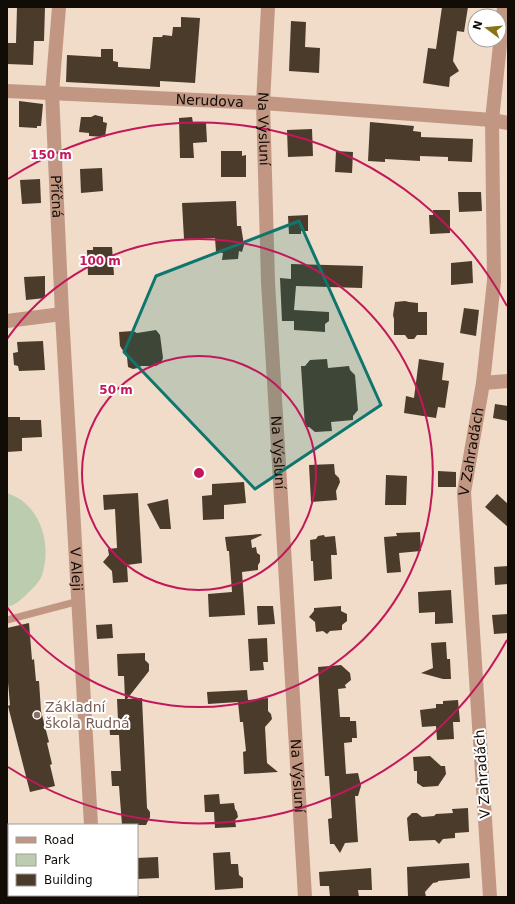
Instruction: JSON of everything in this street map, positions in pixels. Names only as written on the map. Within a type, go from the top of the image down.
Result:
[{"type":"street","name":"Příčná","points":[[59,7],[52,93],[62,314]]},
{"type":"street","name":"Na Výsluní","points":[[268,7],[263,103],[268,282],[305,897]]},
{"type":"street","name":"V Zahradách","points":[[490,897],[464,492],[483,383],[494,281],[492,120],[504,7]]},
{"type":"street","name":"Nerudova","points":[[7,92],[263,103],[492,120],[508,123]]},
{"type":"street","points":[[7,321],[62,314]]},
{"type":"street","name":"V Aleji","points":[[62,314],[80,600],[91,824]]},
{"type":"street","points":[[483,383],[508,381]]},
{"type":"lane","points":[[7,620],[80,600]]},
{"type":"highlighted area","points":[[299,221],[381,405],[255,489],[124,352],[156,276]]},
{"type":"green space","points":[[7,493],[18,498],[34,513],[43,532],[46,554],[45,565],[39,581],[21,600],[7,607]]},
{"type":"building","points":[[17,7],[45,7],[44,41],[34,41],[33,65],[7,64],[7,43],[16,43]]},
{"type":"building","points":[[442,7],[468,7],[464,32],[457,31],[453,61],[459,71],[450,77],[449,87],[423,83],[428,48],[436,49]]},
{"type":"building","points":[[181,17],[200,18],[195,83],[160,81],[160,87],[66,82],[67,55],[101,57],[101,49],[113,49],[113,61],[118,62],[118,67],[150,69],[153,37],[162,37],[163,35],[172,36],[173,27],[181,27]]},
{"type":"building","points":[[291,21],[306,22],[305,47],[320,48],[319,73],[289,71]]},
{"type":"building","points":[[19,101],[43,104],[41,126],[37,126],[37,128],[19,127]]},
{"type":"building","points":[[95,115],[103,117],[103,122],[107,123],[105,137],[89,136],[89,133],[79,132],[81,117],[91,117]]},
{"type":"building","points":[[192,117],[193,123],[206,123],[207,142],[193,143],[194,158],[180,158],[179,118]]},
{"type":"building","points":[[370,122],[414,126],[413,131],[421,132],[421,137],[473,139],[472,162],[448,161],[448,157],[420,156],[420,161],[385,159],[385,162],[368,161]]},
{"type":"building","points":[[312,129],[313,156],[288,157],[287,130]]},
{"type":"building","points":[[221,151],[242,151],[242,156],[246,155],[246,177],[221,177]]},
{"type":"building","points":[[336,151],[353,152],[352,173],[335,172]]},
{"type":"building","points":[[102,168],[103,191],[81,193],[80,169]]},
{"type":"building","points":[[40,179],[41,203],[22,204],[20,180]]},
{"type":"building","points":[[458,192],[481,192],[482,211],[459,212]]},
{"type":"building","points":[[236,201],[237,226],[241,226],[244,245],[242,252],[239,251],[238,259],[222,260],[223,253],[216,252],[215,238],[184,239],[182,203]]},
{"type":"building","points":[[433,210],[450,210],[450,233],[430,234],[429,215],[433,215]]},
{"type":"building","points":[[308,215],[308,231],[301,231],[301,234],[289,234],[288,216]]},
{"type":"building","points":[[93,247],[112,247],[114,275],[88,275],[87,250],[93,250]]},
{"type":"building","points":[[472,261],[473,283],[451,285],[451,263]]},
{"type":"building","points":[[291,264],[363,266],[362,288],[296,286],[294,310],[329,312],[329,321],[325,324],[325,332],[294,330],[294,321],[282,321],[280,278],[291,279]]},
{"type":"building","points":[[45,276],[45,298],[26,300],[24,277]]},
{"type":"building","points":[[405,301],[418,303],[418,312],[427,312],[427,335],[417,335],[414,339],[408,339],[405,335],[394,335],[393,315],[395,302]]},
{"type":"building","points":[[464,308],[479,310],[476,336],[460,333]]},
{"type":"building","points":[[156,330],[160,335],[163,358],[161,363],[156,366],[141,366],[133,369],[128,367],[127,357],[120,346],[119,332],[133,331],[137,333]]},
{"type":"building","points":[[43,341],[45,370],[19,371],[18,366],[14,365],[13,353],[18,352],[17,342]]},
{"type":"building","points":[[327,359],[328,368],[349,366],[350,370],[355,375],[358,410],[353,416],[353,420],[331,422],[332,431],[315,432],[309,427],[305,427],[301,366],[305,366],[310,360]]},
{"type":"building","points":[[419,359],[444,363],[442,380],[449,381],[445,408],[438,407],[436,418],[404,413],[406,396],[414,398]]},
{"type":"building","points":[[495,404],[508,406],[508,421],[493,418]]},
{"type":"building","points":[[7,417],[20,417],[20,420],[41,420],[42,437],[22,438],[22,451],[7,452]]},
{"type":"building","points":[[334,464],[335,474],[339,478],[340,482],[336,491],[337,500],[311,502],[309,465]]},
{"type":"building","points":[[438,471],[456,472],[456,487],[438,487]]},
{"type":"building","points":[[386,475],[407,476],[406,505],[385,505]]},
{"type":"building","points":[[244,482],[246,503],[224,505],[224,519],[203,520],[202,496],[212,495],[212,484]]},
{"type":"building","points":[[138,493],[142,563],[127,565],[128,582],[113,583],[112,571],[103,562],[109,555],[108,549],[117,548],[115,509],[104,510],[103,495]]},
{"type":"building","points":[[497,494],[508,504],[508,527],[485,507]]},
{"type":"building","points":[[168,499],[171,529],[160,529],[147,504]]},
{"type":"building","points":[[420,532],[421,551],[399,553],[401,572],[387,573],[384,537],[397,536],[396,533]]},
{"type":"building","points":[[262,535],[251,540],[252,548],[256,547],[257,553],[260,555],[258,570],[242,572],[245,615],[209,617],[208,594],[232,592],[229,551],[227,551],[225,537]]},
{"type":"building","points":[[324,535],[325,537],[335,536],[337,555],[331,555],[332,579],[314,581],[310,540]]},
{"type":"building","points":[[508,566],[508,584],[495,585],[494,567]]},
{"type":"building","points":[[451,590],[453,623],[435,624],[435,612],[419,613],[418,592]]},
{"type":"building","points":[[257,606],[273,606],[275,624],[258,625]]},
{"type":"building","points":[[341,606],[341,611],[347,614],[347,621],[342,625],[342,630],[330,631],[327,634],[323,631],[316,632],[315,622],[309,617],[314,611],[314,608]]},
{"type":"building","points":[[508,614],[508,633],[494,634],[492,615]]},
{"type":"building","points":[[29,623],[32,660],[34,659],[36,681],[39,681],[41,711],[49,742],[47,743],[52,764],[50,765],[55,786],[30,792],[8,706],[10,705],[7,671],[7,628]]},
{"type":"building","points":[[112,624],[113,638],[97,639],[96,625]]},
{"type":"building","points":[[267,638],[268,662],[263,662],[264,670],[250,671],[248,639]]},
{"type":"building","points":[[446,642],[447,659],[450,659],[451,679],[443,679],[421,673],[433,668],[431,643]]},
{"type":"building","points":[[145,653],[145,660],[149,664],[149,671],[127,699],[142,698],[147,808],[150,812],[150,817],[146,825],[122,824],[119,786],[112,786],[111,771],[121,771],[119,735],[110,735],[109,721],[118,720],[117,699],[125,699],[124,676],[118,676],[117,654]]},
{"type":"building","points":[[341,665],[350,673],[351,680],[345,685],[346,688],[338,689],[340,717],[350,717],[350,721],[356,721],[357,738],[352,738],[352,742],[344,743],[346,774],[358,773],[361,786],[358,796],[355,796],[358,842],[345,843],[340,853],[334,844],[330,844],[328,819],[332,818],[329,776],[325,776],[318,667]]},
{"type":"building","points":[[247,690],[248,700],[268,698],[268,711],[271,714],[272,719],[265,727],[267,763],[278,772],[244,774],[243,752],[246,751],[243,722],[240,722],[238,702],[208,704],[207,692]]},
{"type":"building","points":[[458,700],[460,722],[453,722],[454,739],[437,740],[436,726],[422,727],[420,710],[436,708],[436,704],[443,704],[443,701]]},
{"type":"building","points":[[430,756],[441,766],[445,766],[446,774],[438,786],[423,787],[417,783],[417,771],[414,771],[413,757]]},
{"type":"building","points":[[219,794],[220,804],[234,803],[238,817],[235,820],[236,827],[215,828],[214,812],[205,812],[204,795]]},
{"type":"building","points":[[468,808],[469,832],[455,833],[455,838],[443,839],[439,844],[435,840],[409,841],[407,818],[412,813],[417,813],[422,817],[434,816],[436,814],[453,813],[452,809]]},
{"type":"building","points":[[230,852],[231,864],[238,864],[239,875],[243,878],[243,888],[215,890],[213,853]]},
{"type":"building","points":[[158,857],[159,878],[138,879],[138,858]]},
{"type":"building","points":[[469,863],[470,878],[438,881],[433,883],[425,892],[426,897],[408,897],[407,867]]},
{"type":"building","points":[[371,868],[372,890],[358,890],[359,897],[330,897],[329,886],[320,886],[319,872]]},
{"type":"place","name":"Základní škola Rudná","points":[[37,715]]}]
